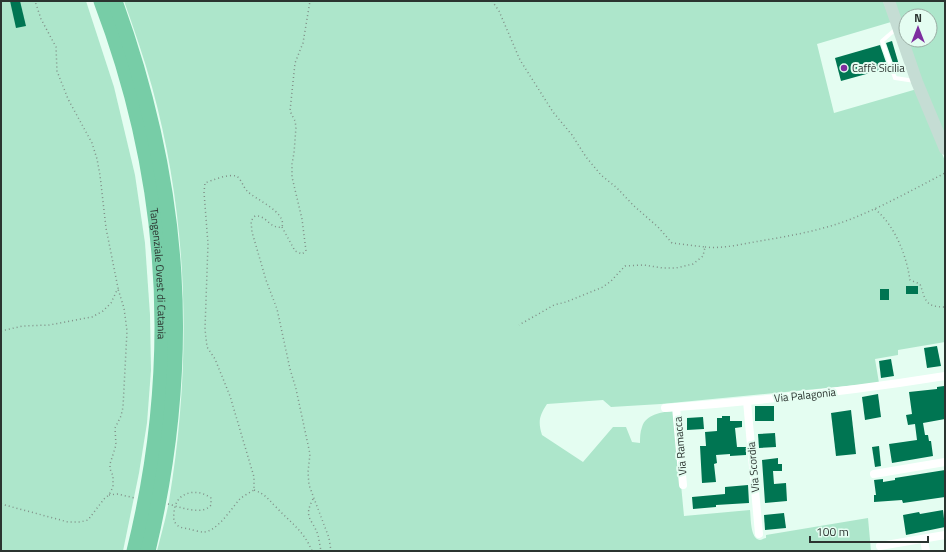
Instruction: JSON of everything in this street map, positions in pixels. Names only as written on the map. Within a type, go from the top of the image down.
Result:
[{"type":"highway","name":"Tangenziale Ovest di Catania","points":[[100,1],[118,51],[136,116],[150,182],[159,250],[162,334],[159,406],[151,472],[134,551]]},
{"type":"highway","name":"Tangenziale Ovest di Catania","points":[[115,1],[141,78],[157,144],[167,200],[175,279],[176,335],[172,410],[164,474],[148,551]]},
{"type":"street","points":[[889,1],[917,82],[945,149]]},
{"type":"street","name":"Via Palagonia","points":[[665,408],[747,401],[884,386],[945,376]]},
{"type":"street","name":"Via Scordia","points":[[747,401],[759,534]]},
{"type":"street","name":"Via Ramacca","points":[[676,407],[683,485]]},
{"type":"street","points":[[874,474],[945,462]]},
{"type":"street","points":[[880,546],[945,535]]},
{"type":"street","points":[[924,538],[926,551]]},
{"type":"lane","points":[[897,27],[882,41],[895,78],[917,82]]},
{"type":"path","points":[[1,504],[68,522],[88,520],[101,505],[104,499],[109,495],[113,487],[113,476],[110,469],[110,464],[116,445],[115,428],[121,416],[122,407],[127,331],[124,308],[118,288],[106,228],[97,159],[92,143],[68,99],[57,71],[56,48],[41,19],[35,1]]},
{"type":"path","points":[[254,490],[254,477],[230,396],[215,359],[207,348],[205,329],[208,244],[204,192],[205,183],[226,177],[236,176],[239,178],[245,190],[254,198],[279,214],[283,224],[282,227],[295,250],[302,254],[306,251],[302,218],[292,177],[296,126],[290,111],[295,63],[303,43],[310,1]]},
{"type":"path","points":[[492,1],[499,11],[520,60],[553,112],[572,135],[586,157],[601,175],[618,188],[634,206],[658,227],[672,243],[714,248],[799,235],[863,215],[945,173]]},
{"type":"path","points":[[875,209],[886,218],[898,239],[908,266],[910,280],[920,284],[926,302],[934,307],[945,307]]},
{"type":"path","points":[[282,227],[277,228],[272,226],[264,217],[260,215],[255,216],[251,221],[252,232],[266,280],[277,309],[290,369],[296,388],[310,454],[308,472],[309,485],[329,538],[331,551]]},
{"type":"path","points":[[519,325],[554,305],[566,302],[603,287],[625,266],[644,265],[663,268],[676,268],[693,264],[703,256],[705,247]]},
{"type":"path","points":[[1,331],[23,326],[49,325],[92,317],[111,303],[118,288]]},
{"type":"path","points":[[191,509],[201,511],[209,508],[211,505],[211,498],[205,494],[193,492],[181,496],[176,502],[173,513],[174,522],[178,526],[203,532],[211,530],[233,509],[239,501],[254,490]]},
{"type":"path","points":[[254,490],[270,499],[276,507],[291,520],[309,543],[312,551]]},
{"type":"path","points":[[109,495],[117,494]]},
{"type":"path","points":[[314,498],[309,507],[308,517],[318,534],[321,551]]},
{"type":"green space","points":[[1,1],[86,1],[114,87],[135,175],[145,243],[150,315],[151,370],[147,423],[139,473],[123,551],[1,551]]},
{"type":"green space","points":[[124,1],[883,1],[891,22],[817,44],[834,113],[917,89],[945,161],[945,342],[898,350],[898,355],[875,359],[879,383],[661,404],[611,407],[603,400],[547,404],[542,412],[540,423],[542,435],[583,462],[613,427],[626,427],[632,442],[640,443],[641,429],[647,419],[655,414],[674,411],[684,516],[750,510],[754,536],[760,540],[766,538],[766,535],[868,518],[871,551],[157,551],[168,507],[181,397],[183,293],[180,241],[174,189],[164,138],[149,76]]},
{"type":"green space","points":[[893,1],[945,1],[945,135],[909,48],[938,48],[938,8],[898,8],[898,16]]},
{"type":"building","points":[[10,1],[20,1],[26,26],[16,28]]},
{"type":"building","points":[[892,41],[899,65],[894,66],[886,43]]},
{"type":"building","points":[[880,45],[888,68],[841,81],[835,58]]},
{"type":"building","points":[[906,286],[918,286],[918,294],[906,294]]},
{"type":"building","points":[[880,289],[889,289],[889,300],[880,300]]},
{"type":"building","points":[[937,346],[941,366],[927,368],[924,348]]},
{"type":"building","points":[[891,359],[894,376],[881,378],[879,361]]},
{"type":"building","points":[[944,386],[945,419],[923,423],[925,435],[928,435],[929,441],[931,441],[933,456],[892,463],[889,444],[917,440],[915,424],[908,425],[906,415],[912,414],[909,392],[937,389],[937,387]]},
{"type":"building","points":[[878,394],[881,417],[865,420],[862,397]]},
{"type":"building","points":[[755,406],[774,406],[774,421],[755,421]]},
{"type":"building","points":[[851,410],[856,454],[836,456],[831,413]]},
{"type":"building","points":[[722,416],[730,416],[730,421],[742,421],[742,427],[735,428],[737,447],[746,447],[746,455],[716,455],[717,463],[714,464],[716,482],[702,483],[700,446],[706,446],[705,432],[717,431],[717,418],[722,418]]},
{"type":"building","points":[[703,417],[704,429],[687,430],[687,418]]},
{"type":"building","points":[[775,433],[776,447],[759,448],[758,434]]},
{"type":"building","points":[[879,446],[881,466],[875,467],[872,447]]},
{"type":"building","points":[[778,458],[778,464],[782,464],[782,471],[773,471],[774,484],[786,483],[787,501],[765,503],[762,460]]},
{"type":"building","points":[[945,470],[945,497],[903,503],[902,500],[874,502],[874,495],[876,495],[874,480],[883,479],[883,482],[895,480],[895,478]]},
{"type":"building","points":[[748,485],[749,503],[716,505],[716,507],[693,509],[692,497],[725,494],[725,487]]},
{"type":"building","points":[[943,510],[945,527],[906,535],[903,515]]},
{"type":"building","points":[[784,513],[786,528],[765,530],[764,515]]},
{"type":"place","name":"Caffè Sicilia","points":[[844,68]]}]
